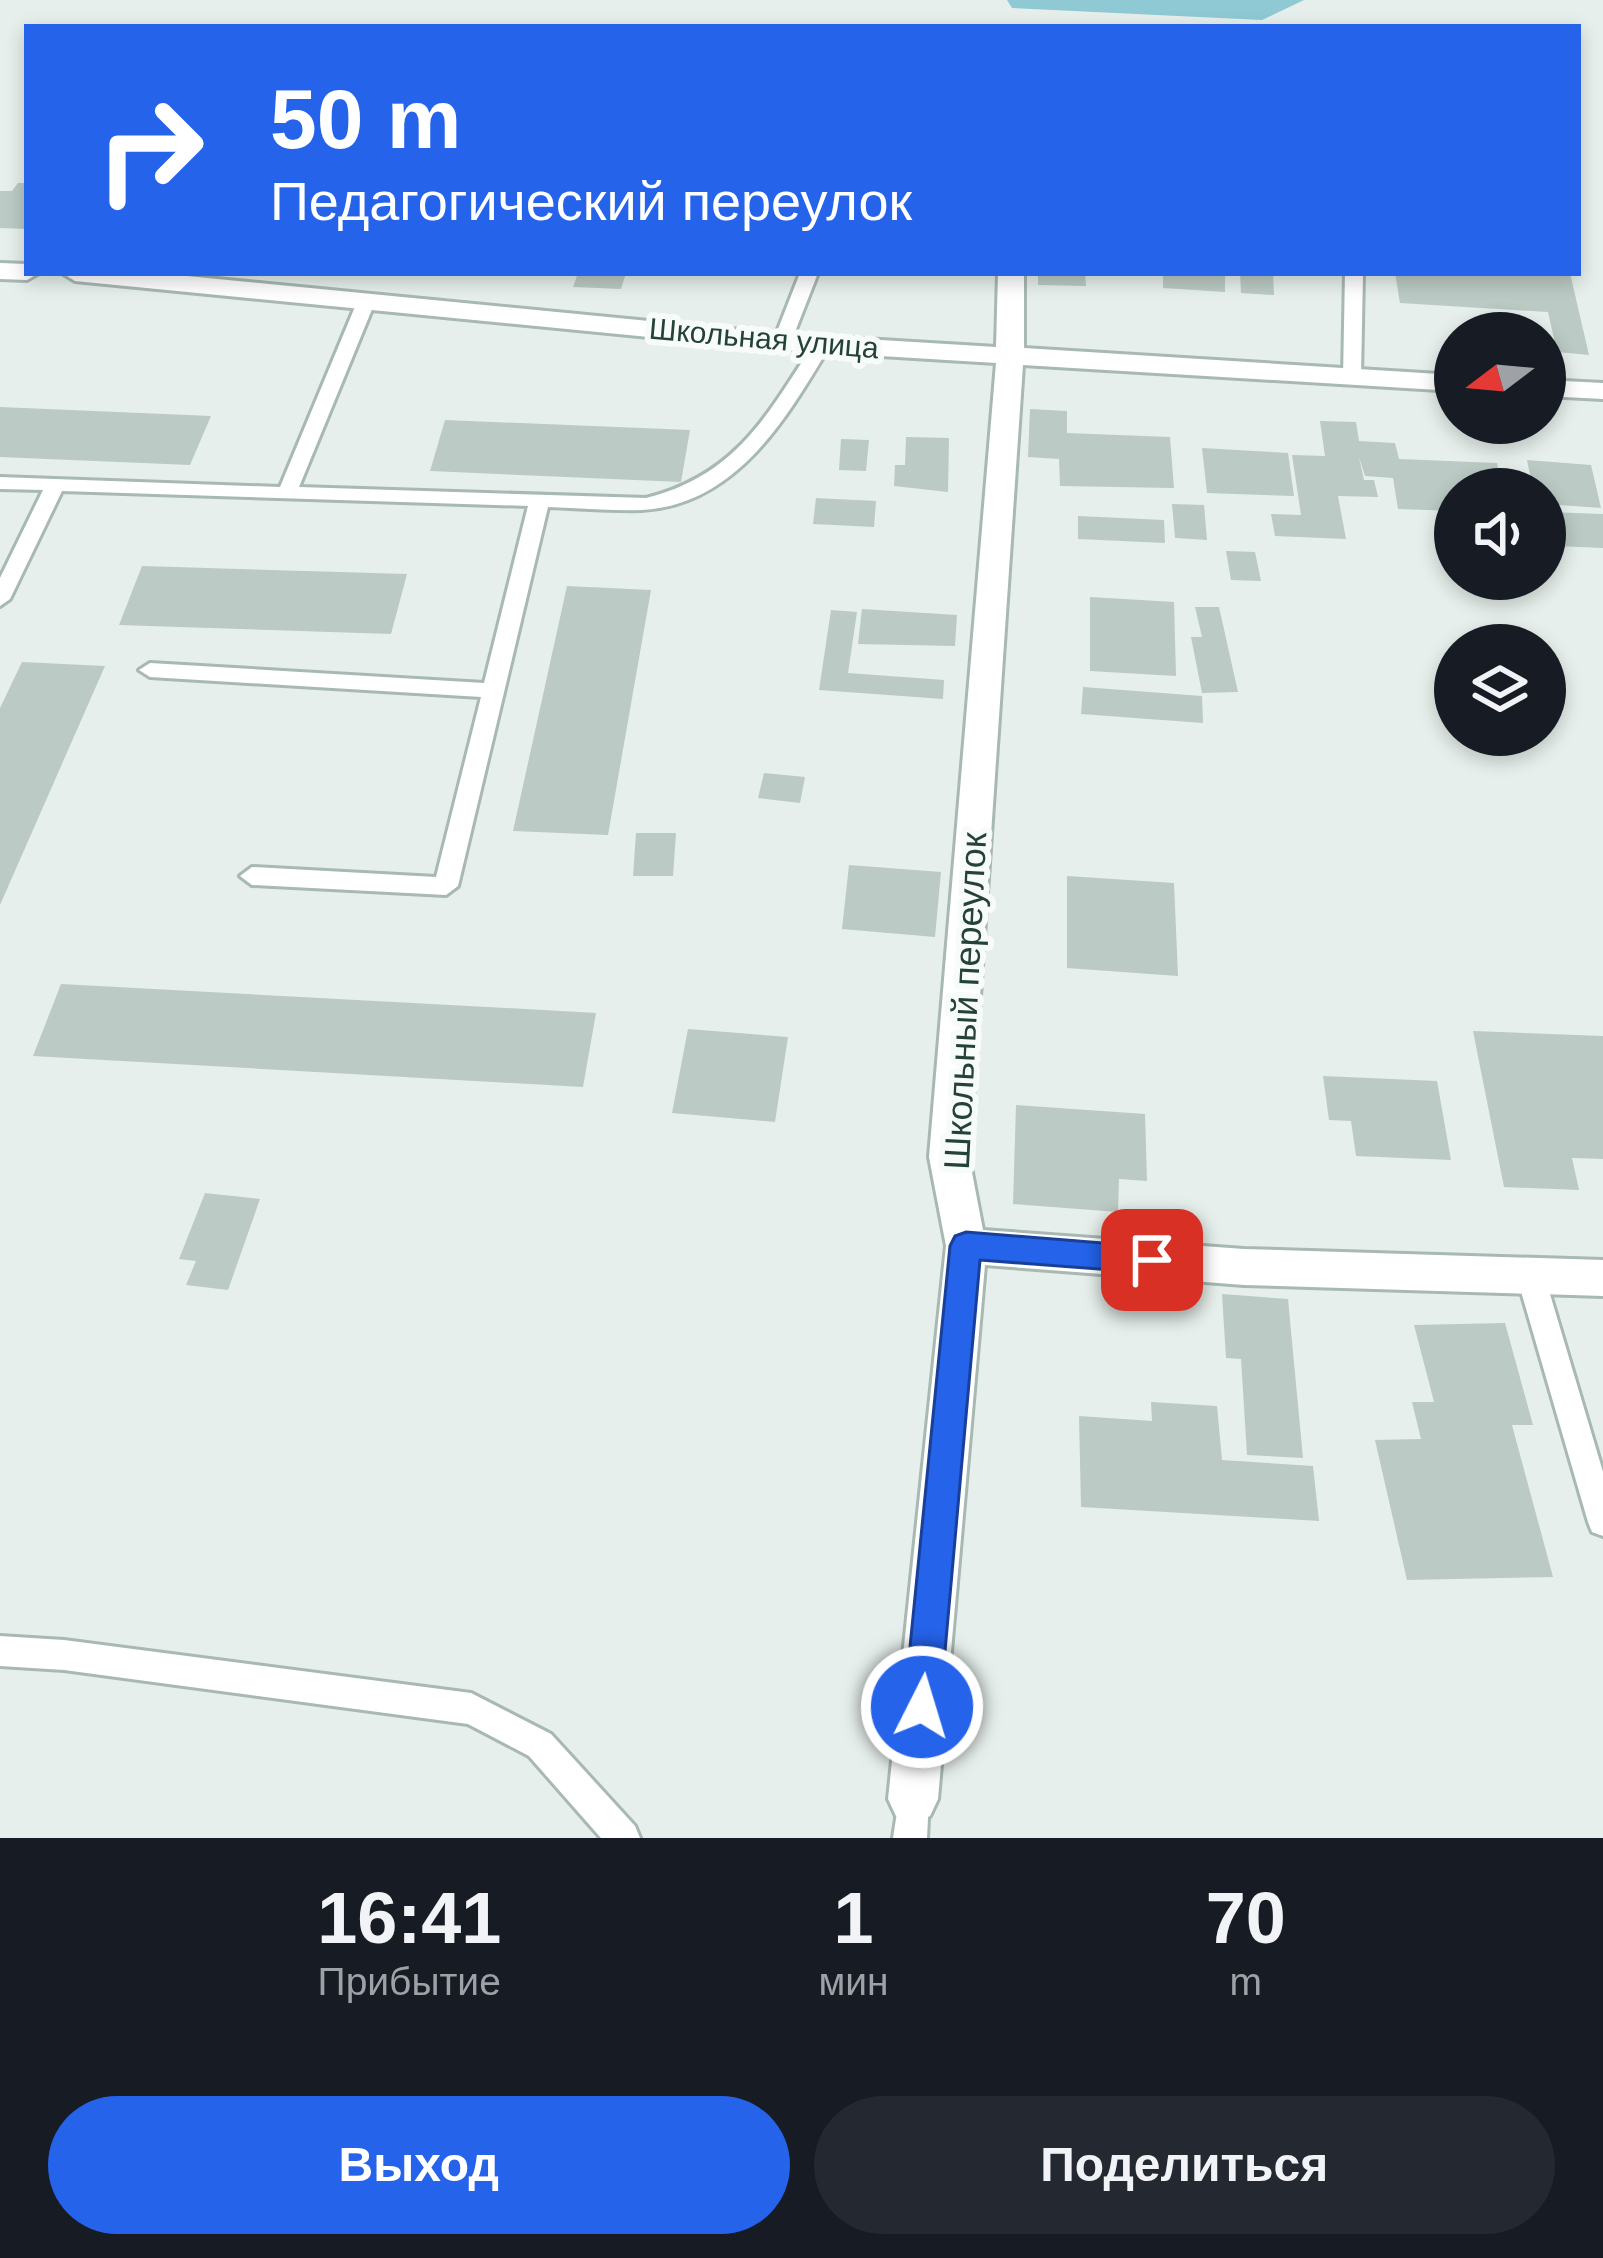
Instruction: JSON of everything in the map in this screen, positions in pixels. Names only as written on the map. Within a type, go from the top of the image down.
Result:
[{"type":"street","name":"Школьная улица","points":[[105,276],[782,342],[1434,381]]},
{"type":"street","name":"Школьный переулок","points":[[913,1799],[966,1246],[949,1157],[1010,357],[1011,276]]},
{"type":"street","points":[[1566,389],[1603,391]]},
{"type":"street","points":[[966,1246],[1244,1267],[1603,1278]]},
{"type":"lane","points":[[782,342],[808,276]]},
{"type":"lane","points":[[1352,377],[1354,276]]},
{"type":"lane","points":[[287,493],[366,302]]},
{"type":"lane","points":[[0,483],[646,504],[697,490],[727,470],[780,412],[822,344]]},
{"type":"lane","points":[[0,599],[56,486]]},
{"type":"lane","points":[[252,876],[446,886],[539,503]]},
{"type":"lane","points":[[150,670],[494,691]]},
{"type":"lane","points":[[1530,1274],[1603,1522]]},
{"type":"lane","points":[[0,1652],[64,1655],[471,1709],[540,1745],[623,1838]]},
{"type":"lane","points":[[910,1838],[913,1799]]},
{"type":"water","points":[[1007,0],[1304,0],[1262,20],[1012,8]]},
{"type":"building","points":[[24,183],[24,229],[0,228],[0,191],[12,191]]},
{"type":"building","points":[[577,276],[625,276],[621,289],[573,287]]},
{"type":"building","points":[[1038,276],[1085,276],[1086,286],[1038,285]]},
{"type":"building","points":[[1163,276],[1225,276],[1225,292],[1163,288]]},
{"type":"building","points":[[1240,276],[1273,276],[1274,295],[1241,293]]},
{"type":"building","points":[[1396,276],[1571,276],[1589,355],[1566,353],[1566,312],[1400,303]]},
{"type":"building","points":[[0,407],[211,416],[190,465],[0,457]]},
{"type":"building","points":[[1030,409],[1067,411],[1067,433],[1170,437],[1174,488],[1060,486],[1059,459],[1028,457]]},
{"type":"building","points":[[445,420],[690,430],[681,482],[430,471]]},
{"type":"building","points":[[1320,421],[1356,422],[1359,441],[1395,443],[1399,459],[1497,463],[1498,468],[1434,468],[1434,510],[1398,509],[1393,478],[1365,476],[1359,457],[1364,480],[1374,480],[1378,497],[1338,496],[1346,539],[1275,536],[1271,514],[1301,515],[1292,455],[1325,456]]},
{"type":"building","points":[[906,437],[949,438],[948,492],[894,486],[895,465],[905,465]]},
{"type":"building","points":[[841,439],[869,440],[866,471],[839,470]]},
{"type":"building","points":[[1202,448],[1288,453],[1294,496],[1207,493]]},
{"type":"building","points":[[1527,460],[1591,465],[1601,508],[1566,506],[1566,468],[1529,468]]},
{"type":"building","points":[[816,498],[876,501],[874,527],[813,524]]},
{"type":"building","points":[[1172,504],[1204,505],[1207,540],[1175,538]]},
{"type":"building","points":[[1566,513],[1603,514],[1603,548],[1566,546]]},
{"type":"building","points":[[1078,516],[1164,520],[1165,543],[1078,539]]},
{"type":"building","points":[[1226,551],[1255,552],[1261,581],[1231,580]]},
{"type":"building","points":[[142,566],[407,574],[391,634],[119,625]]},
{"type":"building","points":[[567,586],[651,590],[608,835],[513,831]]},
{"type":"building","points":[[1090,597],[1174,602],[1176,676],[1090,671]]},
{"type":"building","points":[[1195,607],[1219,607],[1238,692],[1202,693],[1191,637],[1202,637]]},
{"type":"building","points":[[862,609],[957,615],[955,646],[858,644]]},
{"type":"building","points":[[831,610],[857,612],[848,673],[944,680],[943,699],[819,690]]},
{"type":"building","points":[[22,662],[105,666],[0,905],[0,708]]},
{"type":"building","points":[[1083,687],[1202,696],[1203,723],[1081,714]]},
{"type":"building","points":[[764,773],[805,777],[800,803],[758,798]]},
{"type":"building","points":[[636,833],[676,833],[673,876],[633,876]]},
{"type":"building","points":[[849,865],[941,872],[935,937],[842,929]]},
{"type":"building","points":[[1067,876],[1174,883],[1178,976],[1067,968]]},
{"type":"building","points":[[61,984],[596,1013],[583,1087],[33,1056]]},
{"type":"building","points":[[688,1029],[788,1037],[775,1122],[672,1113]]},
{"type":"building","points":[[1473,1031],[1603,1036],[1603,1159],[1572,1158],[1579,1190],[1504,1187]]},
{"type":"building","points":[[1323,1076],[1437,1081],[1451,1160],[1356,1156],[1351,1121],[1329,1120]]},
{"type":"building","points":[[1016,1105],[1145,1114],[1147,1181],[1119,1179],[1118,1212],[1013,1204]]},
{"type":"building","points":[[205,1193],[260,1199],[228,1290],[186,1285],[196,1261],[179,1259]]},
{"type":"building","points":[[1222,1294],[1288,1299],[1303,1458],[1247,1455],[1241,1359],[1226,1358]]},
{"type":"building","points":[[1505,1323],[1533,1425],[1512,1425],[1553,1577],[1407,1580],[1375,1440],[1421,1439],[1412,1402],[1434,1402],[1414,1325]]},
{"type":"building","points":[[1151,1402],[1217,1406],[1222,1460],[1313,1466],[1319,1521],[1081,1507],[1079,1416],[1152,1421]]},
{"type":"route","points":[[922,1707],[966,1246],[1152,1260]]}]
